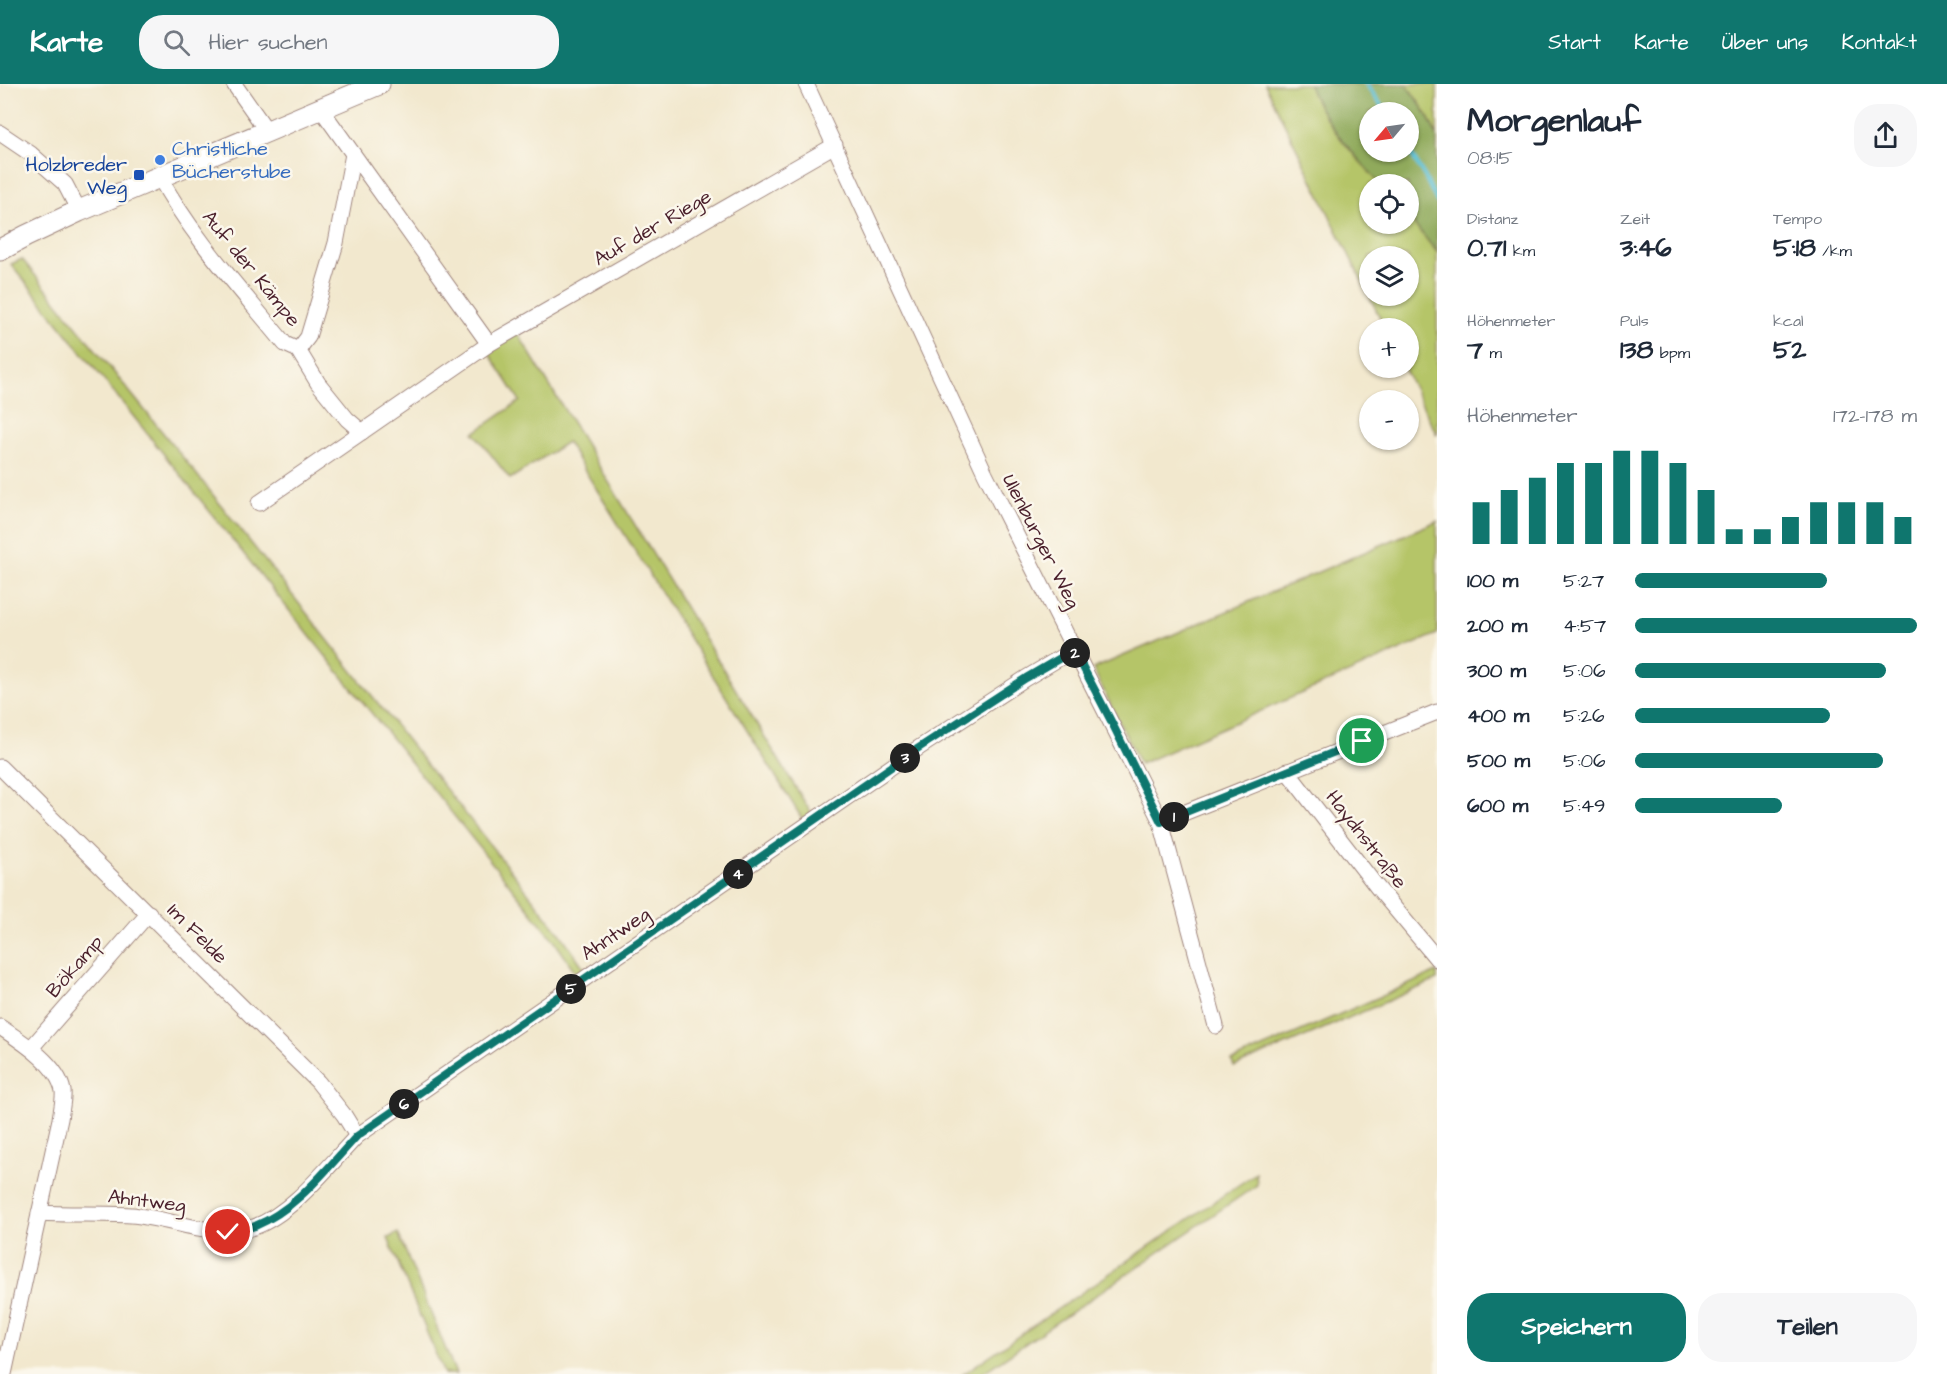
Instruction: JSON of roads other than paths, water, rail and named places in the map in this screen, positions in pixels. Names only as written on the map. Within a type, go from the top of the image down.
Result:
[{"type":"main road","points":[[0,250],[79,211],[379,84]]},
{"type":"street","points":[[234,84],[267,131]]},
{"type":"street","name":"Ulenburger Weg","points":[[806,84],[985,473],[1161,822],[1216,1026]]},
{"type":"street","points":[[321,109],[489,344]]},
{"type":"street","points":[[0,133],[30,154],[65,184],[79,211]]},
{"type":"street","name":"Auf der Riege","points":[[259,503],[489,344],[835,145]]},
{"type":"street","name":"Auf der Kämpe","points":[[298,350],[308,337],[336,243],[353,154]]},
{"type":"street","name":"Auf der Kämpe","points":[[159,176],[174,203],[264,318],[285,344],[298,350],[318,383],[347,419],[362,432]]},
{"type":"street","name":"Ahntweg","points":[[39,1213],[133,1215],[228,1232],[254,1227],[275,1216],[297,1198],[357,1136],[917,749],[1026,678],[1074,650]]},
{"type":"street","points":[[1161,822],[1437,712]]},
{"type":"street","name":"Im Felde","points":[[0,767],[318,1082],[357,1136]]},
{"type":"street","name":"Haydnstraße","points":[[1287,771],[1377,887],[1437,959]]},
{"type":"street","name":"Bökamp","points":[[31,1048],[149,913]]},
{"type":"street","points":[[0,1027],[31,1048],[59,1078],[64,1093],[3,1371]]},
{"type":"waterway","points":[[1366,84],[1379,102]]},
{"type":"waterway","points":[[1416,162],[1437,202]]},
{"type":"place","name":"Christliche Bücherstube","points":[[160,160]]},
{"type":"place","name":"Holzbreder Weg","points":[[139,175]]}]
